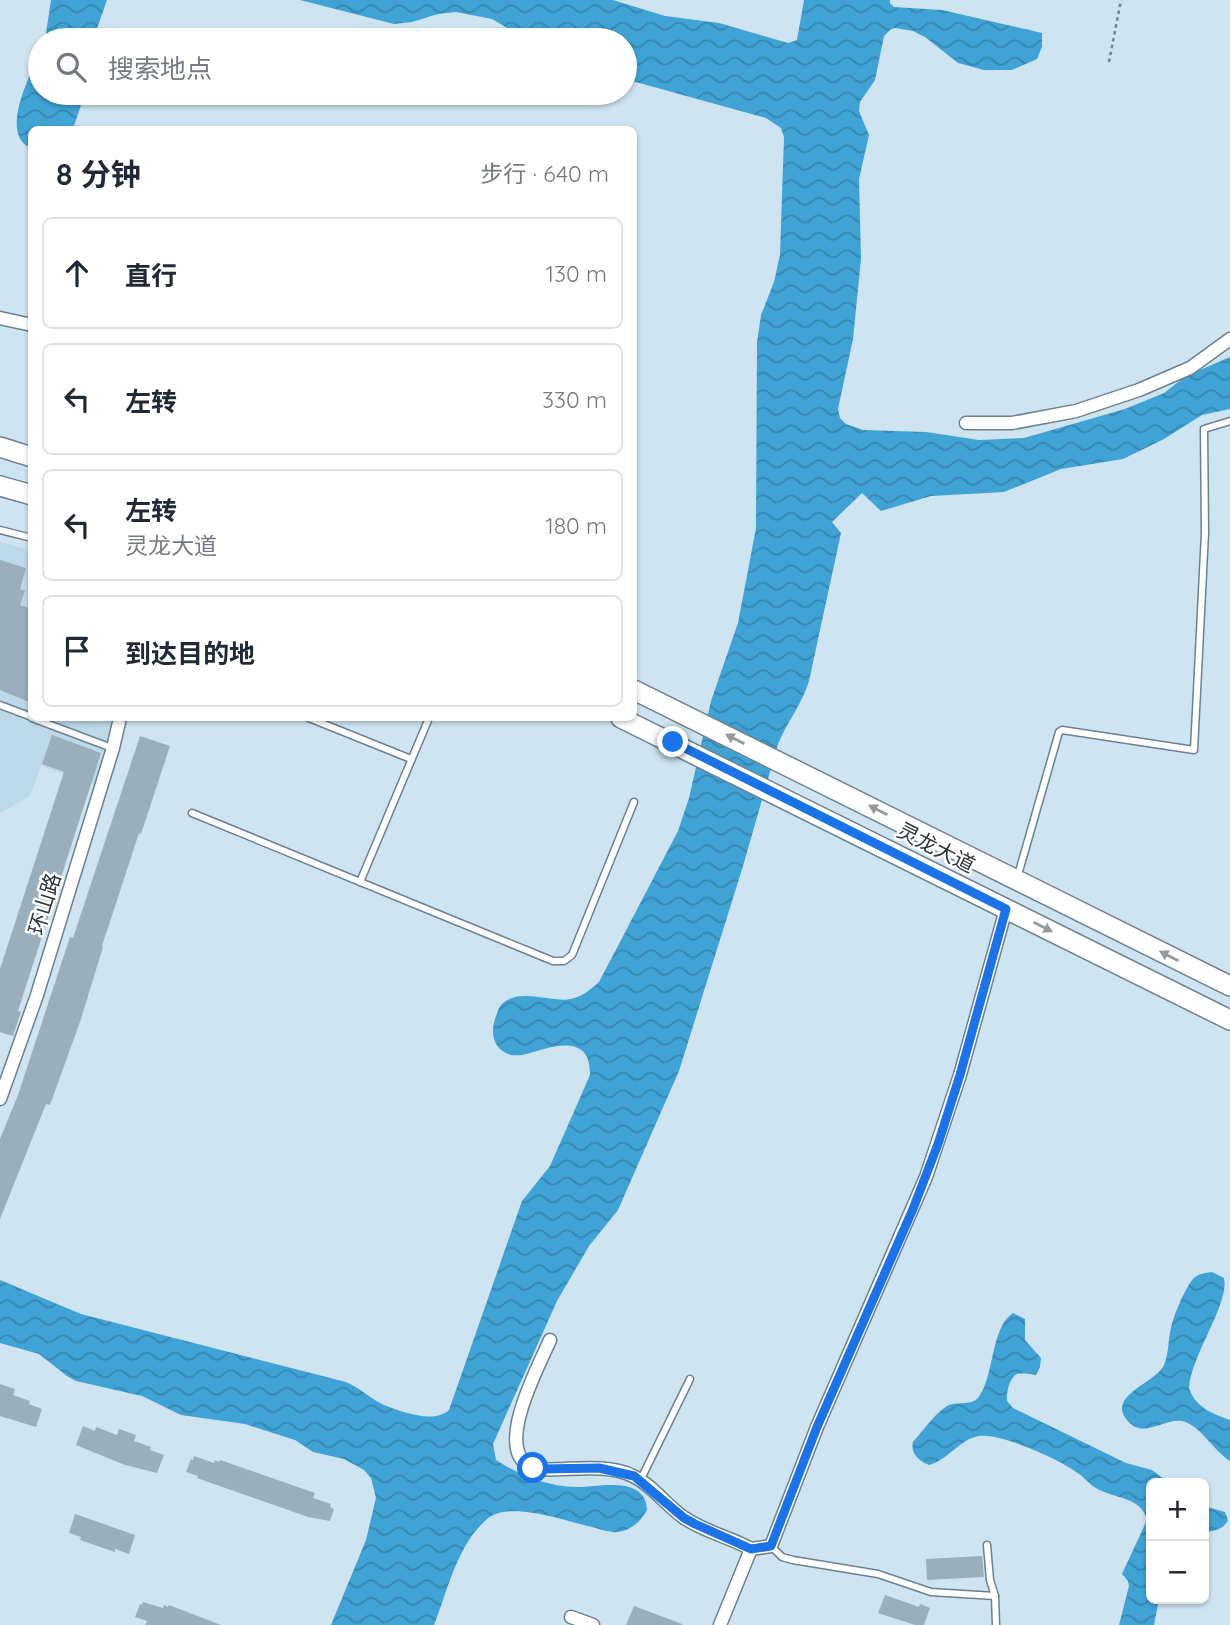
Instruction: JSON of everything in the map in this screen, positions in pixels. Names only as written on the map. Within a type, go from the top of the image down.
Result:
[{"type":"main road","points":[[0,447],[28,456]]},
{"type":"main road","points":[[0,456],[28,463]]},
{"type":"main road","points":[[0,486],[28,494]]},
{"type":"main road","points":[[0,498],[28,502]]},
{"type":"main road","name":"灵龙大道","points":[[637,691],[1230,986]]},
{"type":"main road","name":"灵龙大道","points":[[628,721],[1230,1020]]},
{"type":"street","points":[[0,318],[28,324]]},
{"type":"street","points":[[966,423],[1012,423],[1076,411],[1139,390],[1190,368],[1230,339]]},
{"type":"street","name":"环山路","points":[[0,1099],[37,995],[119,721]]},
{"type":"street","points":[[550,1340],[519,1414],[516,1440],[522,1460],[529,1466],[542,1469],[590,1468],[634,1476],[684,1518],[751,1549],[771,1546],[817,1427],[913,1209],[938,1144],[1006,909]]},
{"type":"street","points":[[720,1625],[751,1549]]},
{"type":"street","points":[[572,1617],[593,1625]]},
{"type":"lane","points":[[1016,879],[1059,732],[1062,730],[1194,750],[1205,533],[1204,429],[1230,421]]},
{"type":"lane","points":[[0,530],[28,537]]},
{"type":"lane","points":[[0,705],[28,716]]},
{"type":"lane","points":[[42,721],[113,748]]},
{"type":"lane","points":[[316,721],[411,759]]},
{"type":"lane","points":[[360,882],[428,721]]},
{"type":"lane","points":[[192,813],[553,961],[564,961],[572,955],[634,802]]},
{"type":"lane","points":[[640,1481],[690,1379]]},
{"type":"lane","points":[[987,1545],[990,1580],[995,1596],[996,1625]]},
{"type":"lane","points":[[771,1546],[782,1557],[878,1574],[930,1592],[995,1596]]},
{"type":"path","points":[[1109,62],[1121,0]]},
{"type":"shaded area","points":[[0,542],[28,549],[28,721],[113,721],[94,785],[41,766],[30,796],[0,813]]},
{"type":"water","points":[[51,0],[107,0],[97,28],[47,28]]},
{"type":"water","points":[[300,0],[613,0],[665,16],[719,23],[788,43],[797,40],[804,0],[890,0],[894,7],[942,10],[1042,33],[1042,47],[1037,59],[1012,70],[984,70],[958,63],[913,31],[895,28],[884,36],[875,80],[860,102],[859,111],[869,135],[859,179],[861,259],[853,339],[838,409],[840,418],[846,424],[863,430],[926,432],[979,440],[1024,438],[1125,409],[1164,393],[1186,376],[1230,357],[1230,409],[1202,415],[1164,439],[1123,459],[1061,469],[1004,492],[931,496],[881,511],[862,493],[832,522],[841,533],[809,681],[778,744],[679,1071],[618,1210],[589,1246],[557,1301],[493,1444],[496,1460],[525,1476],[564,1486],[630,1487],[645,1499],[647,1510],[636,1524],[618,1532],[538,1514],[509,1511],[497,1514],[487,1519],[468,1542],[434,1625],[331,1625],[366,1540],[376,1498],[371,1478],[364,1470],[344,1459],[313,1452],[295,1440],[245,1424],[181,1415],[142,1396],[76,1381],[39,1354],[0,1343],[0,1280],[81,1314],[346,1382],[384,1405],[409,1413],[435,1416],[449,1410],[522,1201],[550,1166],[590,1075],[585,1053],[578,1048],[560,1046],[521,1055],[505,1053],[493,1036],[495,1019],[502,1004],[509,999],[526,996],[571,999],[599,982],[678,831],[689,798],[711,701],[738,623],[756,528],[757,342],[761,315],[774,282],[780,255],[784,137],[781,128],[766,118],[637,82],[637,28],[507,28],[492,19],[456,12],[394,24]]},
{"type":"water","points":[[28,80],[28,105],[81,105],[74,126],[28,126],[28,146],[22,141],[17,119]]},
{"type":"water","points":[[1212,1272],[1224,1278],[1224,1289],[1196,1360],[1189,1388],[1200,1405],[1230,1420],[1230,1461],[1188,1423],[1175,1421],[1140,1428],[1127,1420],[1123,1411],[1123,1403],[1128,1396],[1164,1365],[1172,1323],[1190,1283],[1201,1274]]},
{"type":"water","points":[[1013,1313],[1025,1319],[1025,1340],[1041,1358],[1036,1375],[1017,1374],[1012,1379],[1007,1401],[1013,1408],[1126,1463],[1152,1470],[1162,1478],[1146,1478],[1146,1517],[1133,1502],[1103,1492],[1070,1468],[1046,1455],[1002,1439],[989,1436],[972,1438],[929,1465],[914,1453],[913,1442],[942,1409],[978,1398],[987,1378],[996,1341],[1006,1320]]},
{"type":"water","points":[[1209,1507],[1225,1512],[1228,1520],[1218,1529],[1209,1531]]},
{"type":"water","points":[[1146,1522],[1146,1604],[1158,1604],[1154,1625],[1119,1625],[1129,1586],[1122,1574]]},
{"type":"building","points":[[0,560],[26,568],[20,589],[25,591],[20,605],[28,608],[28,701],[0,690]]},
{"type":"building","points":[[52,735],[101,753],[18,1011],[21,1012],[13,1036],[0,1032],[0,969],[64,772],[42,764]]},
{"type":"building","points":[[140,736],[170,746],[102,946],[81,1019],[50,1105],[46,1104],[0,1219],[0,1139],[18,1095],[70,937],[73,938]]},
{"type":"building","points":[[0,1384],[15,1389],[13,1395],[42,1409],[36,1427],[0,1416]]},
{"type":"building","points":[[83,1426],[95,1431],[96,1427],[117,1435],[119,1429],[136,1435],[134,1441],[164,1455],[157,1473],[125,1465],[76,1445]]},
{"type":"building","points":[[194,1456],[214,1463],[215,1460],[220,1460],[315,1493],[313,1498],[331,1504],[330,1507],[334,1509],[330,1521],[308,1517],[197,1478],[198,1476],[186,1472]]},
{"type":"building","points":[[75,1514],[135,1535],[129,1554],[80,1540],[81,1537],[69,1533]]},
{"type":"building","points":[[982,1556],[984,1577],[927,1580],[926,1559]]},
{"type":"building","points":[[885,1595],[930,1608],[924,1625],[915,1625],[878,1613]]},
{"type":"building","points":[[143,1602],[163,1608],[164,1605],[169,1605],[221,1625],[145,1625],[147,1621],[135,1617]]},
{"type":"building","points":[[634,1606],[682,1624],[682,1625],[626,1625]]},
{"type":"route","points":[[533,1468],[599,1468],[634,1476],[695,1524],[751,1549],[771,1546],[817,1427],[913,1209],[938,1144],[1006,909],[673,742]]}]
